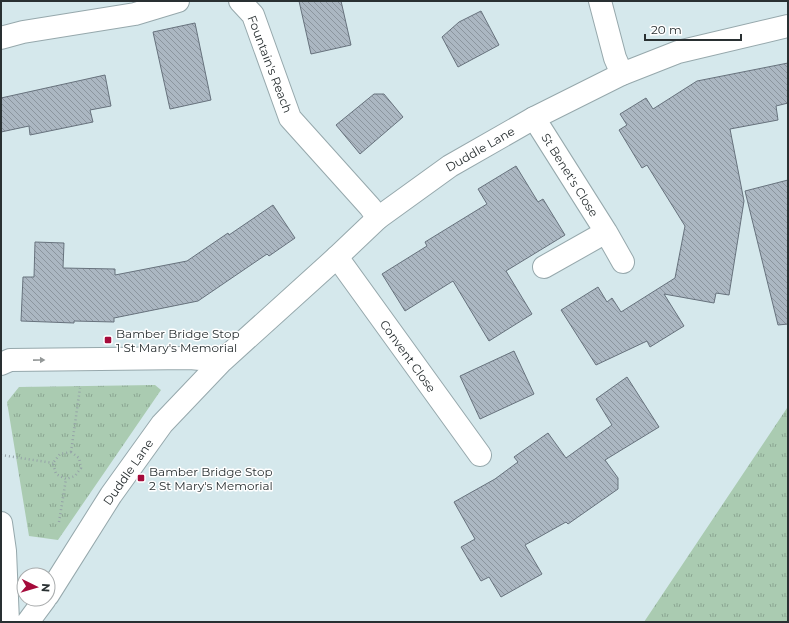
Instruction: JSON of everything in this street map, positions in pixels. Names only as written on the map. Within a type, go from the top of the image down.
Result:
[{"type":"street","points":[[1,38],[24,32],[135,14],[178,1]]},
{"type":"street","name":"Fountain's Reach","points":[[240,1],[253,15],[290,118],[370,207],[378,218]]},
{"type":"street","points":[[600,1],[615,58],[622,74]]},
{"type":"street","name":"Duddle Lane","points":[[56,582],[111,495],[162,424],[222,361],[378,218],[450,166],[534,118],[622,74],[678,52],[788,26]]},
{"type":"street","name":"St Benet's Close","points":[[534,118],[606,232],[623,262]]},
{"type":"street","points":[[544,267],[606,232]]},
{"type":"street","name":"Convent Close","points":[[337,257],[480,454]]},
{"type":"street","points":[[1,364],[10,360],[190,358],[222,361]]},
{"type":"street","points":[[1,523],[6,551],[8,622]]},
{"type":"street","points":[[28,622],[39,607]]},
{"type":"path","points":[[71,452],[84,359]]},
{"type":"path","points":[[71,452],[79,458],[81,468],[75,476],[66,480],[56,474],[54,463],[60,454],[71,452]]},
{"type":"path","points":[[1,455],[54,463]]},
{"type":"green space","points":[[155,385],[161,390],[58,540],[29,536],[7,402],[19,387]]},
{"type":"green space","points":[[787,408],[788,622],[644,622]]},
{"type":"building","points":[[299,1],[341,1],[351,45],[311,54]]},
{"type":"building","points":[[481,11],[499,45],[458,67],[442,37],[459,22]]},
{"type":"building","points":[[195,23],[211,100],[170,109],[153,32]]},
{"type":"building","points":[[788,63],[788,103],[776,106],[778,120],[730,129],[744,201],[729,295],[716,293],[714,303],[664,294],[684,326],[650,347],[647,341],[596,365],[561,310],[598,287],[607,302],[612,298],[621,312],[675,278],[685,226],[647,165],[642,168],[619,130],[627,125],[620,114],[646,98],[653,109],[697,81]]},
{"type":"building","points":[[105,75],[111,106],[90,110],[93,122],[30,135],[29,126],[1,132],[1,98]]},
{"type":"building","points":[[374,94],[384,94],[403,117],[360,154],[336,125]]},
{"type":"building","points":[[516,166],[538,202],[543,199],[565,235],[506,271],[532,314],[489,341],[453,281],[405,311],[382,274],[427,246],[425,242],[487,204],[478,189]]},
{"type":"building","points":[[788,180],[788,324],[778,325],[745,191]]},
{"type":"building","points":[[273,205],[295,238],[269,256],[267,254],[198,301],[114,318],[114,322],[74,321],[74,323],[21,321],[23,277],[34,277],[35,242],[64,243],[63,268],[115,269],[115,275],[187,261]]},
{"type":"building","points":[[514,351],[534,394],[480,419],[460,376]]},
{"type":"building","points":[[627,377],[659,427],[605,460],[618,478],[618,489],[568,524],[566,522],[525,545],[542,574],[501,597],[489,577],[481,581],[461,547],[475,539],[454,502],[495,479],[518,462],[514,457],[548,433],[566,458],[612,425],[596,399]]},
{"type":"place","name":"Bamber Bridge Stop 1 St Mary's Memorial","points":[[108,340]]},
{"type":"place","name":"Bamber Bridge Stop 2 St Mary's Memorial","points":[[141,478]]}]
